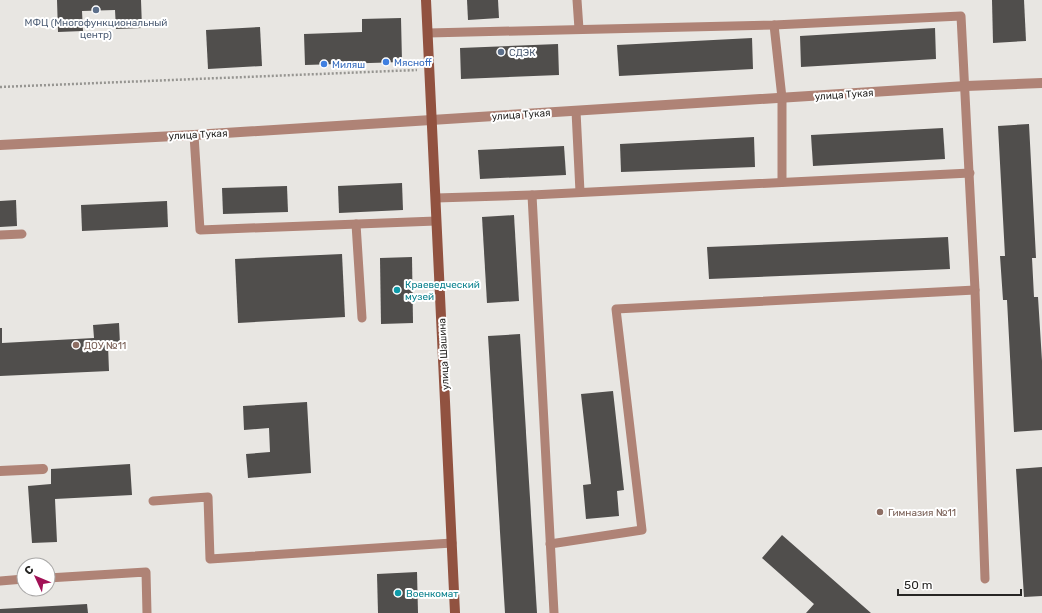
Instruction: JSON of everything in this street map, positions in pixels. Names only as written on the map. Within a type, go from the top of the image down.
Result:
[{"type":"main road","name":"улица Шашина","points":[[426,0],[455,613]]},
{"type":"street","name":"улица Тукая","points":[[0,145],[194,135],[966,86],[1042,83]]},
{"type":"street","points":[[0,471],[43,469]]},
{"type":"lane","points":[[577,0],[579,29]]},
{"type":"lane","points":[[428,33],[774,25],[961,16],[966,86],[975,290],[985,579]]},
{"type":"lane","points":[[774,25],[782,98],[782,182]]},
{"type":"lane","points":[[576,111],[580,192]]},
{"type":"lane","points":[[194,135],[200,230],[436,221]]},
{"type":"lane","points":[[436,198],[532,195],[970,173]]},
{"type":"lane","points":[[532,195],[554,613]]},
{"type":"lane","points":[[356,224],[362,318]]},
{"type":"lane","points":[[0,235],[22,234]]},
{"type":"lane","points":[[550,544],[642,530],[616,309],[975,290]]},
{"type":"lane","points":[[153,501],[208,497],[210,559],[452,543]]},
{"type":"lane","points":[[56,578],[146,572],[147,613]]},
{"type":"lane","points":[[0,581],[16,580]]},
{"type":"path","points":[[0,87],[430,70]]},
{"type":"building","points":[[57,0],[141,0],[142,28],[116,29],[115,10],[82,11],[83,31],[58,32]]},
{"type":"building","points":[[467,0],[498,0],[499,18],[468,20]]},
{"type":"building","points":[[992,0],[1024,0],[1026,41],[993,43]]},
{"type":"building","points":[[401,18],[402,62],[305,65],[304,34],[362,32],[362,19]]},
{"type":"building","points":[[260,27],[262,66],[208,69],[206,30]]},
{"type":"building","points":[[935,28],[936,59],[801,67],[800,36]]},
{"type":"building","points":[[752,38],[753,69],[619,76],[617,45]]},
{"type":"building","points":[[558,44],[559,75],[461,79],[460,48]]},
{"type":"building","points":[[1029,124],[1036,258],[1032,258],[1034,297],[1038,297],[1042,361],[1042,430],[1014,432],[1007,300],[1003,300],[1000,256],[1005,256],[998,126]]},
{"type":"building","points":[[943,128],[945,159],[813,166],[811,135]]},
{"type":"building","points":[[754,137],[755,167],[621,172],[620,144]]},
{"type":"building","points":[[564,146],[566,175],[480,179],[478,150]]},
{"type":"building","points":[[402,183],[403,210],[339,213],[338,186]]},
{"type":"building","points":[[287,186],[288,212],[223,214],[222,188]]},
{"type":"building","points":[[16,200],[17,226],[0,227],[0,201]]},
{"type":"building","points":[[167,201],[168,227],[82,231],[81,205]]},
{"type":"building","points":[[514,215],[519,301],[487,303],[482,217]]},
{"type":"building","points":[[948,237],[950,269],[709,279],[707,247]]},
{"type":"building","points":[[342,254],[345,317],[238,323],[235,259]]},
{"type":"building","name":"Краеведческий музей","points":[[412,257],[413,323],[381,324],[380,258]]},
{"type":"building","points":[[119,323],[120,344],[108,345],[109,371],[0,376],[0,328],[2,328],[2,343],[94,338],[93,325]]},
{"type":"building","points":[[520,334],[537,613],[505,613],[488,336]]},
{"type":"building","points":[[613,391],[624,490],[617,491],[619,516],[586,519],[583,485],[591,484],[581,394]]},
{"type":"building","points":[[307,402],[311,473],[248,478],[246,454],[270,452],[269,428],[244,430],[243,406]]},
{"type":"building","points":[[130,464],[132,495],[55,499],[57,542],[32,543],[28,486],[51,484],[51,469]]},
{"type":"building","points":[[1042,467],[1042,596],[1024,597],[1016,469]]},
{"type":"building","points":[[782,535],[871,613],[806,613],[814,604],[762,558]]},
{"type":"building","name":"Военкомат","points":[[417,572],[418,613],[378,613],[377,574]]},
{"type":"building","points":[[87,604],[88,613],[0,613],[0,609]]},
{"type":"place","name":"МФЦ (Многофункциональный центр)","points":[[96,10]]},
{"type":"place","name":"СДЭК","points":[[501,52]]},
{"type":"place","name":"Мясноff","points":[[386,62]]},
{"type":"place","name":"Миляш","points":[[324,64]]},
{"type":"place","name":"Краеведческий музей","points":[[397,290]]},
{"type":"place","name":"ДОУ №11","points":[[76,345]]},
{"type":"place","name":"Гимназия №11","points":[[880,512]]},
{"type":"place","name":"Военкомат","points":[[398,593]]}]
